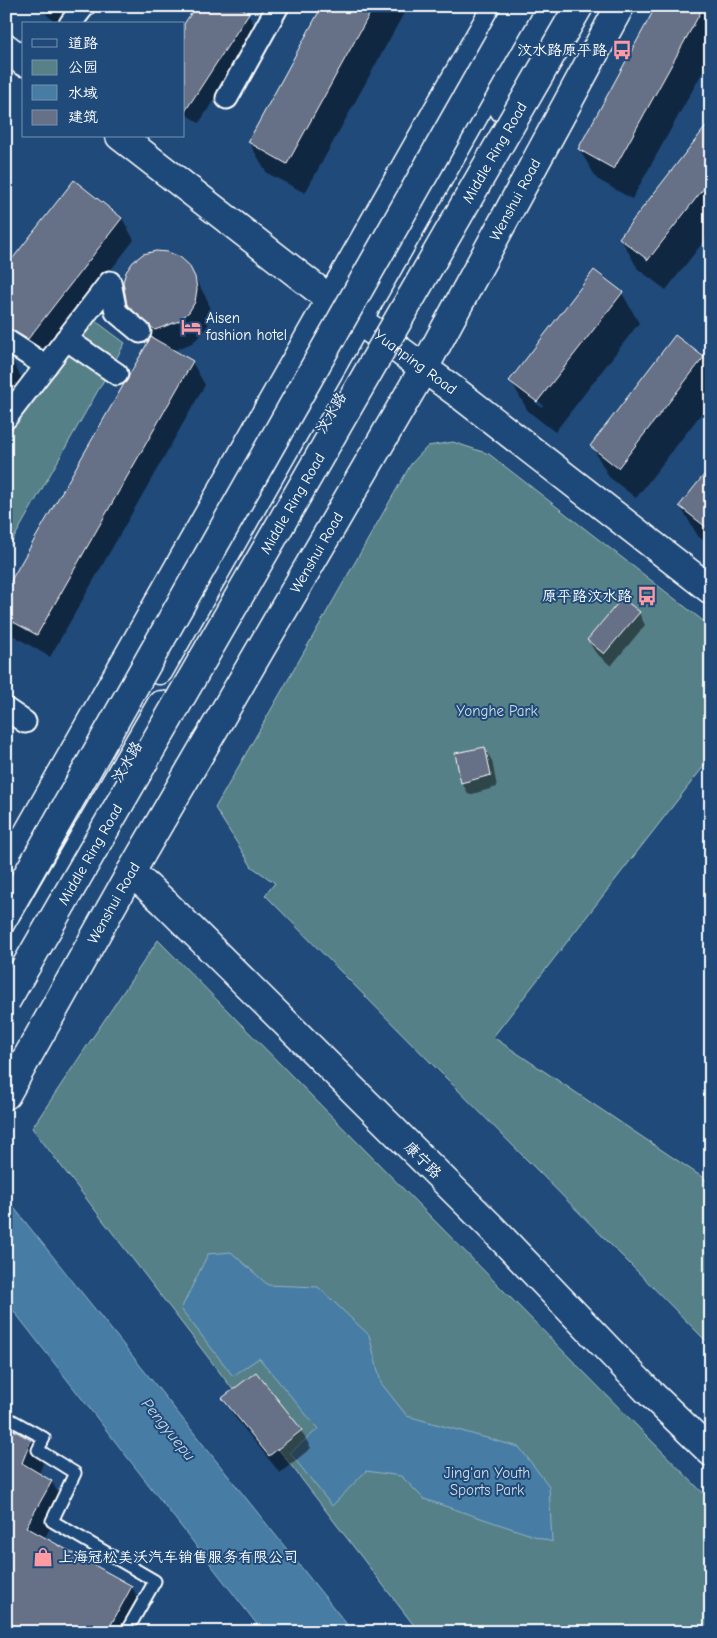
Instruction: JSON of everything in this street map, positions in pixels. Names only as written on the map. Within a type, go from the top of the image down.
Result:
[{"type":"main road","points":[[6,872],[497,6]]},
{"type":"main road","points":[[6,913],[519,6]]},
{"type":"main road","name":"汶水路","points":[[6,972],[368,327],[536,6]]},
{"type":"main road","name":"汶水路","points":[[6,937],[167,656],[562,6]]},
{"type":"main road","name":"Middle Ring Road","points":[[6,1001],[579,6]]},
{"type":"main road","name":"Wenshui Road","points":[[7,1093],[131,872],[424,368],[620,6]]},
{"type":"main road","points":[[6,48],[22,60]]},
{"type":"main road","name":"Yuanping Road","points":[[123,138],[331,300],[424,368],[711,590]]},
{"type":"main road","points":[[87,729],[167,656]]},
{"type":"main road","name":"康宁路","points":[[131,872],[164,902],[491,1227],[647,1390],[711,1452]]},
{"type":"street","points":[[72,22],[84,6]]},
{"type":"street","points":[[227,98],[278,6]]},
{"type":"street","points":[[6,418],[110,282],[116,312],[140,332]]},
{"type":"street","points":[[66,339],[117,374]]},
{"type":"street","points":[[6,340],[46,366]]},
{"type":"street","points":[[6,710],[25,722]]},
{"type":"lane","points":[[6,1417],[44,1438],[38,1450],[74,1473],[52,1521],[155,1581],[126,1632]]},
{"type":"green space","points":[[93,319],[125,343],[6,552],[6,431]]},
{"type":"green space","name":"Yonghe Park","points":[[453,442],[489,454],[711,627],[711,757],[493,1037],[711,1183],[711,1346],[265,895],[275,883],[252,867],[215,808],[411,464],[428,446]]},
{"type":"green space","name":"Jing'an Youth Sports Park","points":[[158,940],[711,1501],[711,1632],[419,1632],[32,1128]]},
{"type":"water","name":"Pengyuepu","points":[[6,1198],[353,1632],[263,1632],[6,1301]]},
{"type":"water","points":[[231,1252],[268,1285],[318,1287],[369,1335],[381,1383],[407,1416],[519,1447],[549,1486],[552,1542],[424,1499],[401,1476],[366,1471],[332,1506],[290,1453],[318,1429],[259,1358],[233,1376],[181,1309],[208,1254]]},
{"type":"building","points":[[196,6],[238,6],[249,13],[185,111],[185,22]]},
{"type":"building","points":[[322,6],[374,6],[287,164],[248,142]]},
{"type":"building","points":[[656,6],[704,6],[614,169],[578,149]]},
{"type":"building","points":[[711,120],[711,179],[648,260],[619,238]]},
{"type":"building","points":[[74,180],[122,218],[28,339],[6,328],[6,267]]},
{"type":"building","points":[[156,251],[168,252],[180,257],[189,265],[195,277],[197,289],[195,302],[189,312],[179,321],[155,330],[127,305],[123,282],[126,272],[133,262],[143,254]]},
{"type":"building","points":[[594,270],[623,292],[537,402],[509,381]]},
{"type":"building","points":[[675,335],[704,357],[618,468],[590,446]]},
{"type":"building","points":[[151,337],[193,361],[37,635],[6,618],[6,589]]},
{"type":"building","points":[[711,466],[711,531],[679,506]]},
{"type":"building","points":[[622,598],[640,612],[604,654],[587,640]]},
{"type":"building","points":[[485,747],[491,775],[461,783],[455,753]]},
{"type":"building","points":[[256,1372],[302,1430],[269,1456],[222,1398]]},
{"type":"building","name":"上海冠松美沃汽车销售服务有限公司","points":[[6,1426],[31,1440],[22,1463],[52,1481],[26,1527],[132,1586],[107,1632],[6,1632]]},
{"type":"place","name":"汶水路原平路","points":[[622,50]]},
{"type":"place","name":"Aisen fashion hotel","points":[[191,327]]},
{"type":"place","name":"原平路汶水路","points":[[647,596]]},
{"type":"place","name":"上海冠松美沃汽车销售服务有限公司","points":[[43,1557]]}]
